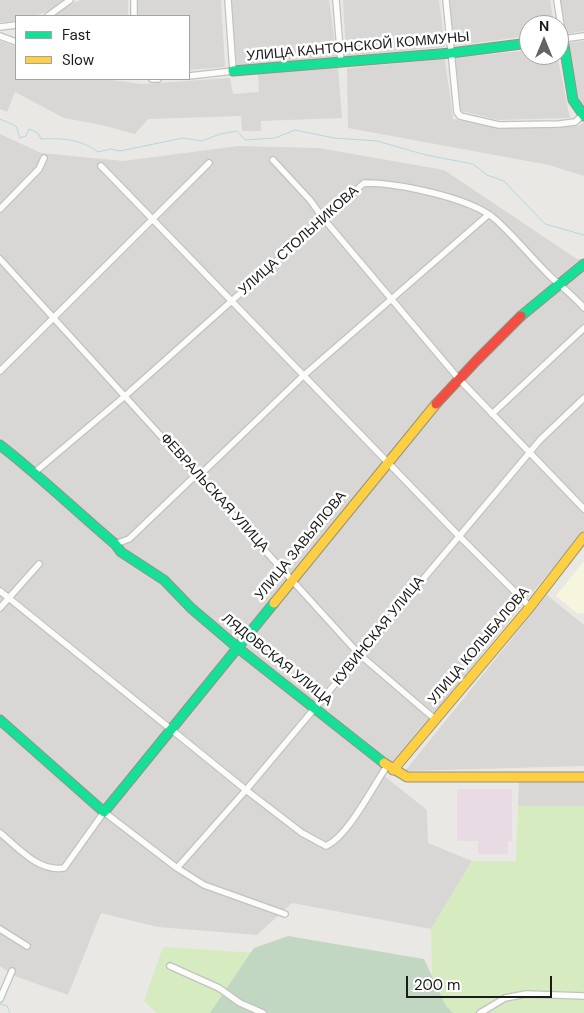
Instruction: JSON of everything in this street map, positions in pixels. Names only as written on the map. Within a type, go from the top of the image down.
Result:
[{"type":"street","points":[[49,15],[70,0]]},
{"type":"street","points":[[134,0],[134,15]]},
{"type":"street","points":[[228,0],[233,72]]},
{"type":"street","points":[[336,0],[342,62]]},
{"type":"street","points":[[446,0],[457,112],[460,116],[499,125],[575,122],[584,116],[573,100],[566,65]]},
{"type":"street","points":[[557,0],[558,15]]},
{"type":"street","points":[[0,27],[15,25]]},
{"type":"street","points":[[0,36],[15,42]]},
{"type":"street","points":[[569,39],[584,36]]},
{"type":"street","name":"УЛИЦА КАНТОНСКОЙ КОММУНЫ","points":[[190,76],[451,53],[519,44]]},
{"type":"street","points":[[0,209],[39,169],[44,158]]},
{"type":"street","points":[[273,160],[310,200],[323,218],[458,378],[584,509]]},
{"type":"street","points":[[0,372],[209,162]]},
{"type":"street","points":[[101,166],[458,536],[530,607]]},
{"type":"street","name":"УЛИЦА СТОЛЬНИКОВА","points":[[35,472],[125,396],[364,183],[389,183],[477,207],[488,215],[558,284],[575,297],[584,308]]},
{"type":"street","points":[[114,544],[129,539],[197,474],[204,471],[303,376],[488,215]]},
{"type":"street","name":"ФЕВРАЛЬСКАЯ УЛИЦА","points":[[0,259],[359,654],[436,720]]},
{"type":"street","name":"УЛИЦА ЗАВЬЯЛОВА","points":[[0,833],[37,863],[52,870],[64,868],[104,812],[387,462],[458,378],[558,284],[584,264]]},
{"type":"street","points":[[492,414],[584,328]]},
{"type":"street","name":"КУВИНСКАЯ УЛИЦА","points":[[176,868],[315,709],[359,654],[530,452],[584,398]]},
{"type":"street","name":"ЛЯДОВСКАЯ УЛИЦА","points":[[0,444],[35,472],[48,487],[121,552],[141,563],[164,580],[191,608],[238,648],[390,768],[407,777],[426,778],[584,776]]},
{"type":"street","name":"УЛИЦА КОЛЫБАЛОВА","points":[[246,790],[302,833],[326,846],[334,842],[346,830],[390,768],[436,720],[530,607],[584,537]]},
{"type":"street","points":[[0,608],[39,564]]},
{"type":"street","points":[[0,590],[246,790]]},
{"type":"street","points":[[0,720],[104,812],[176,868],[204,885],[285,914]]},
{"type":"street","points":[[0,929],[27,946]]},
{"type":"street","points":[[170,966],[218,988],[240,1004],[263,1013]]},
{"type":"street","points":[[0,999],[12,971]]},
{"type":"street","points":[[480,1013],[505,998],[519,995],[584,996]]},
{"type":"shaded area","points":[[0,0],[66,0],[47,12],[36,15],[15,15],[15,21],[0,22]]},
{"type":"shaded area","points":[[81,0],[128,0],[128,15],[53,15],[68,5]]},
{"type":"shaded area","points":[[137,0],[221,0],[225,67],[190,70],[190,15],[137,15]]},
{"type":"shaded area","points":[[231,0],[329,0],[337,59],[237,66]]},
{"type":"shaded area","points":[[343,0],[439,0],[445,47],[346,56]]},
{"type":"shaded area","points":[[450,0],[550,0],[552,15],[519,15],[519,37],[454,46]]},
{"type":"shaded area","points":[[560,0],[584,0],[584,31],[569,34],[569,15],[563,15]]},
{"type":"shaded area","points":[[0,41],[15,47],[15,80],[112,80],[141,84],[230,78],[233,94],[259,92],[258,74],[338,67],[342,118],[261,121],[261,131],[242,131],[241,116],[148,119],[135,134],[102,125],[64,118],[15,92],[7,112],[0,109]]},
{"type":"shaded area","points":[[584,41],[584,108],[580,104],[569,52],[569,43]]},
{"type":"shaded area","points":[[519,51],[519,65],[559,65],[570,118],[498,120],[461,111],[455,58]]},
{"type":"shaded area","points":[[445,59],[453,119],[498,128],[579,126],[584,122],[584,176],[549,165],[348,128],[347,68]]},
{"type":"shaded area","points":[[0,134],[41,153],[123,161],[238,146],[319,148],[444,170],[577,259],[584,260],[584,530],[383,775],[427,810],[428,843],[472,861],[431,929],[292,903],[257,935],[158,927],[101,913],[68,995],[12,975],[0,966]]},
{"type":"shaded area","points":[[584,561],[584,613],[578,614],[556,596]]},
{"type":"shaded area","points":[[547,595],[584,625],[584,766],[405,771]]},
{"type":"shaded area","points":[[519,781],[584,781],[584,806],[518,806]]},
{"type":"shaded area","points":[[457,789],[512,789],[512,841],[508,841],[508,854],[478,854],[478,841],[457,841]]},
{"type":"shaded area","points":[[288,936],[424,959],[446,1006],[453,1013],[210,1013],[254,948]]},
{"type":"green space","points":[[518,806],[584,806],[584,1013],[433,1013],[431,929],[472,861],[516,861]]},
{"type":"green space","points":[[163,947],[258,953],[219,1013],[157,1013],[144,1001]]},
{"type":"waterway","points":[[0,119],[16,126],[20,138],[26,136],[29,129],[38,133],[41,139],[71,140],[85,144],[98,152],[110,149],[120,151],[183,138],[202,141],[220,134],[237,131],[245,140],[275,138],[295,130],[334,138],[377,141],[426,155],[473,164],[487,175],[504,181],[545,224],[584,235]]},
{"type":"waterway","points":[[0,1004],[7,1006],[10,1013]]},
{"type":"traffic: fast","points":[[233,71],[451,53],[519,44]]},
{"type":"traffic: fast","points":[[567,65],[573,100],[584,116]]},
{"type":"traffic: fast","points":[[521,316],[584,264]]},
{"type":"traffic: fast","points":[[0,445],[115,544],[121,552],[164,580],[191,608],[238,648],[384,763]]},
{"type":"traffic: fast","points":[[0,720],[104,812],[274,603]]},
{"type":"traffic: slow","points":[[274,603],[436,404]]},
{"type":"traffic: slow","points":[[393,770],[530,607],[584,537]]},
{"type":"traffic: slow","points":[[384,763],[407,777],[584,777]]},
{"type":"traffic: jam","points":[[436,404],[521,316]]}]
